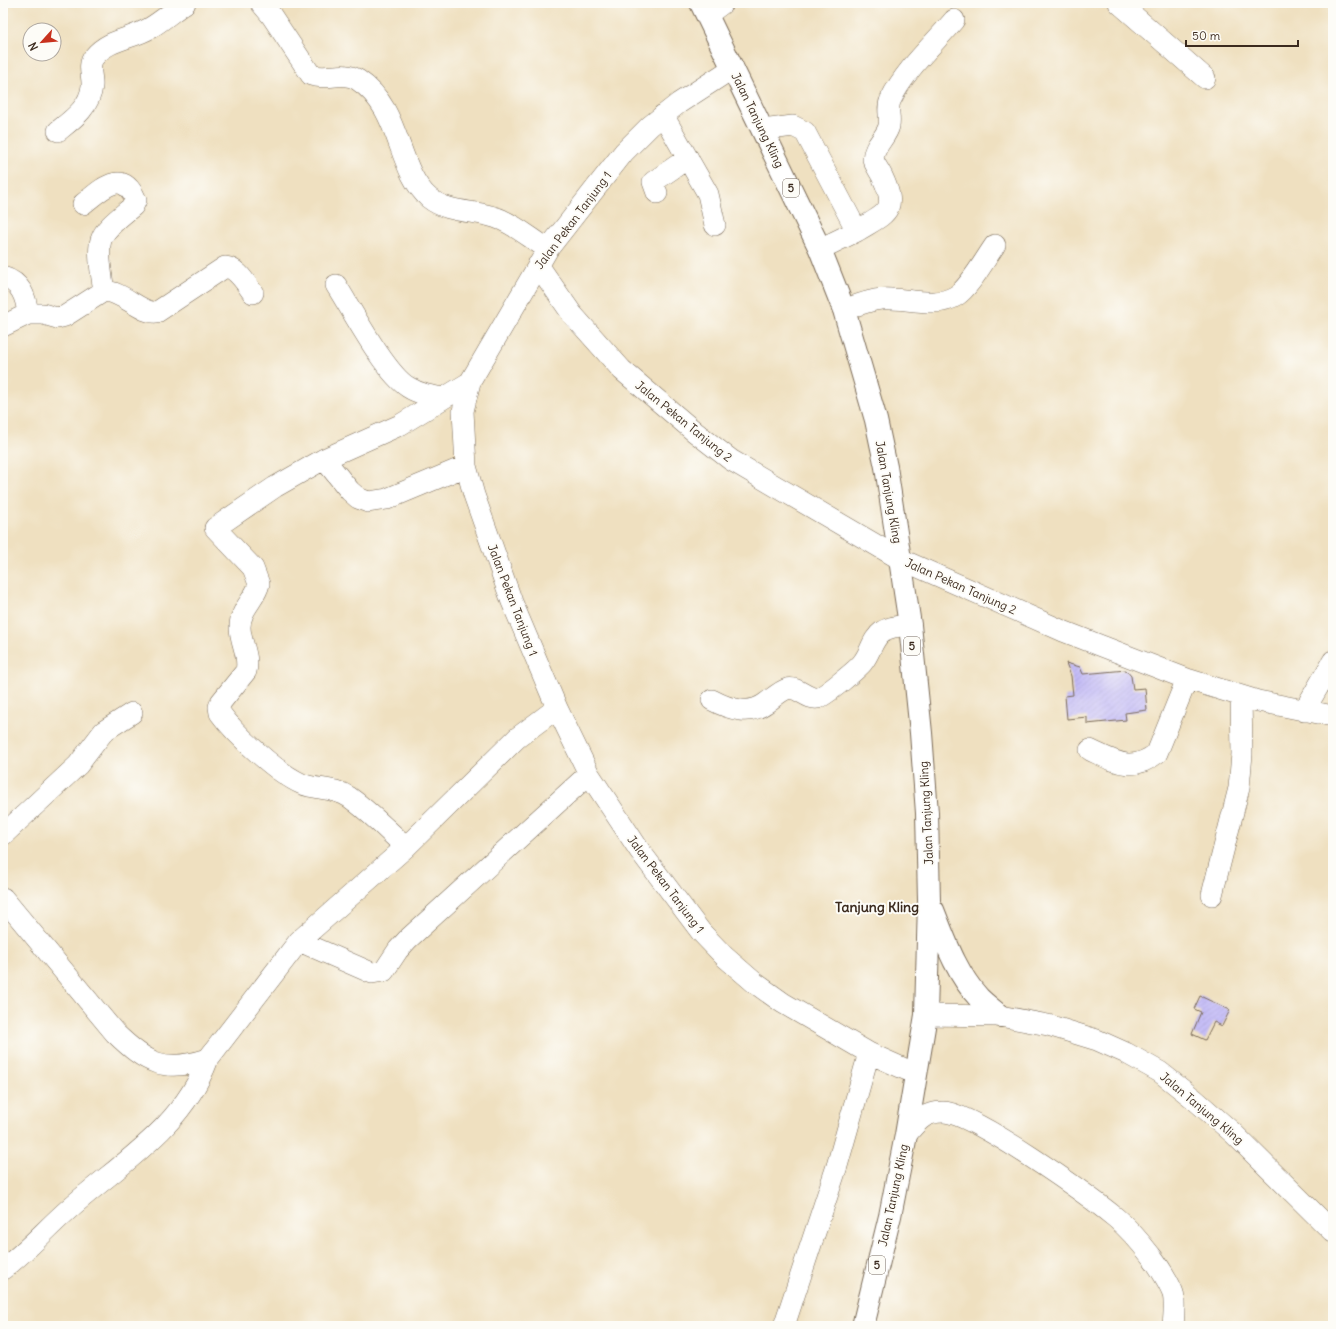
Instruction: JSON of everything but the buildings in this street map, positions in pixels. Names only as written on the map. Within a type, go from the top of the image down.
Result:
[{"type":"highway","name":"Jalan Tanjung Kling","points":[[711,7],[733,68],[820,249],[844,310],[876,420],[910,626],[921,733],[926,813],[929,901],[926,1015],[906,1135],[890,1216],[863,1326]]},
{"type":"highway","points":[[929,901],[949,950],[963,976],[980,998],[1000,1016]]},
{"type":"street","points":[[58,131],[78,115],[88,102],[92,86],[90,71],[92,58],[102,48],[150,28],[185,3]]},
{"type":"street","points":[[261,3],[271,15],[311,75],[319,78],[348,75],[357,79],[370,90],[381,103],[390,118],[416,181],[429,198],[445,207],[501,219],[543,257]]},
{"type":"street","points":[[1119,3],[1205,78]]},
{"type":"street","points":[[820,249],[857,231],[884,214],[891,203],[890,195],[873,159],[878,144],[889,127],[888,109],[890,100],[905,77],[954,20]]},
{"type":"street","name":"Jalan Pekan Tanjung 1","points":[[733,68],[663,115],[624,152],[543,257],[470,382],[463,411],[466,466],[474,495],[512,602],[557,708],[589,774],[640,851],[672,895],[701,932],[725,957],[755,983],[783,1003],[869,1054],[916,1074]]},
{"type":"street","points":[[663,115],[708,194],[715,225]]},
{"type":"street","points":[[763,130],[793,126],[805,132],[857,231]]},
{"type":"street","points":[[657,193],[653,182],[688,158]]},
{"type":"street","points":[[83,204],[103,188],[115,183],[122,183],[128,187],[136,200],[133,206],[104,233],[100,240],[104,290]]},
{"type":"street","points":[[844,310],[859,303],[883,299],[949,300],[964,288],[995,245]]},
{"type":"street","name":"Jalan Pekan Tanjung 2","points":[[543,257],[572,314],[622,370],[695,432],[731,460],[900,559],[1064,631],[1187,679],[1241,696],[1304,711],[1333,716]]},
{"type":"street","points":[[3,326],[28,314],[43,314],[57,318],[65,316],[104,290],[119,294],[153,313],[164,308],[225,267],[230,267],[238,274],[253,293]]},
{"type":"street","points":[[3,277],[14,281],[22,289],[28,314]]},
{"type":"street","points":[[336,285],[394,375],[408,387],[423,394],[443,398]]},
{"type":"street","points":[[406,847],[348,796],[332,789],[318,788],[303,784],[288,776],[266,760],[220,713],[219,707],[221,702],[246,671],[248,665],[241,636],[241,620],[243,612],[259,584],[253,568],[215,528],[275,487],[324,460],[400,425],[470,382]]},
{"type":"street","points":[[324,460],[350,491],[358,498],[368,502],[387,499],[466,466]]},
{"type":"street","points":[[712,700],[725,708],[750,710],[763,706],[786,689],[795,689],[810,697],[818,698],[826,694],[863,662],[876,637],[894,627],[910,626]]},
{"type":"street","points":[[1304,711],[1333,660]]},
{"type":"street","points":[[1090,750],[1119,763],[1140,764],[1149,760],[1157,753],[1187,679]]},
{"type":"street","points":[[1212,894],[1239,788],[1242,754],[1240,724],[1241,696]]},
{"type":"street","points":[[3,1269],[24,1253],[69,1208],[159,1133],[185,1102],[200,1079],[208,1059],[299,941],[406,847],[517,738],[557,708]]},
{"type":"street","points":[[3,835],[78,765],[104,730],[132,713]]},
{"type":"street","points":[[299,941],[372,973],[384,971],[398,950],[408,939],[589,774]]},
{"type":"street","points":[[3,898],[115,1033],[132,1049],[150,1061],[169,1066],[188,1065],[208,1059]]},
{"type":"street","name":"Jalan Tanjung Kling","points":[[926,1015],[1000,1016],[1048,1025],[1098,1040],[1160,1072],[1233,1133],[1333,1232]]},
{"type":"street","points":[[784,1326],[837,1166],[869,1054]]},
{"type":"street","points":[[906,1135],[920,1118],[934,1113],[944,1112],[955,1114],[992,1133],[1062,1178],[1117,1219],[1152,1256],[1173,1293],[1174,1326]]},
{"type":"district","name":"Tanjung Kling","points":[[877,907]]}]
